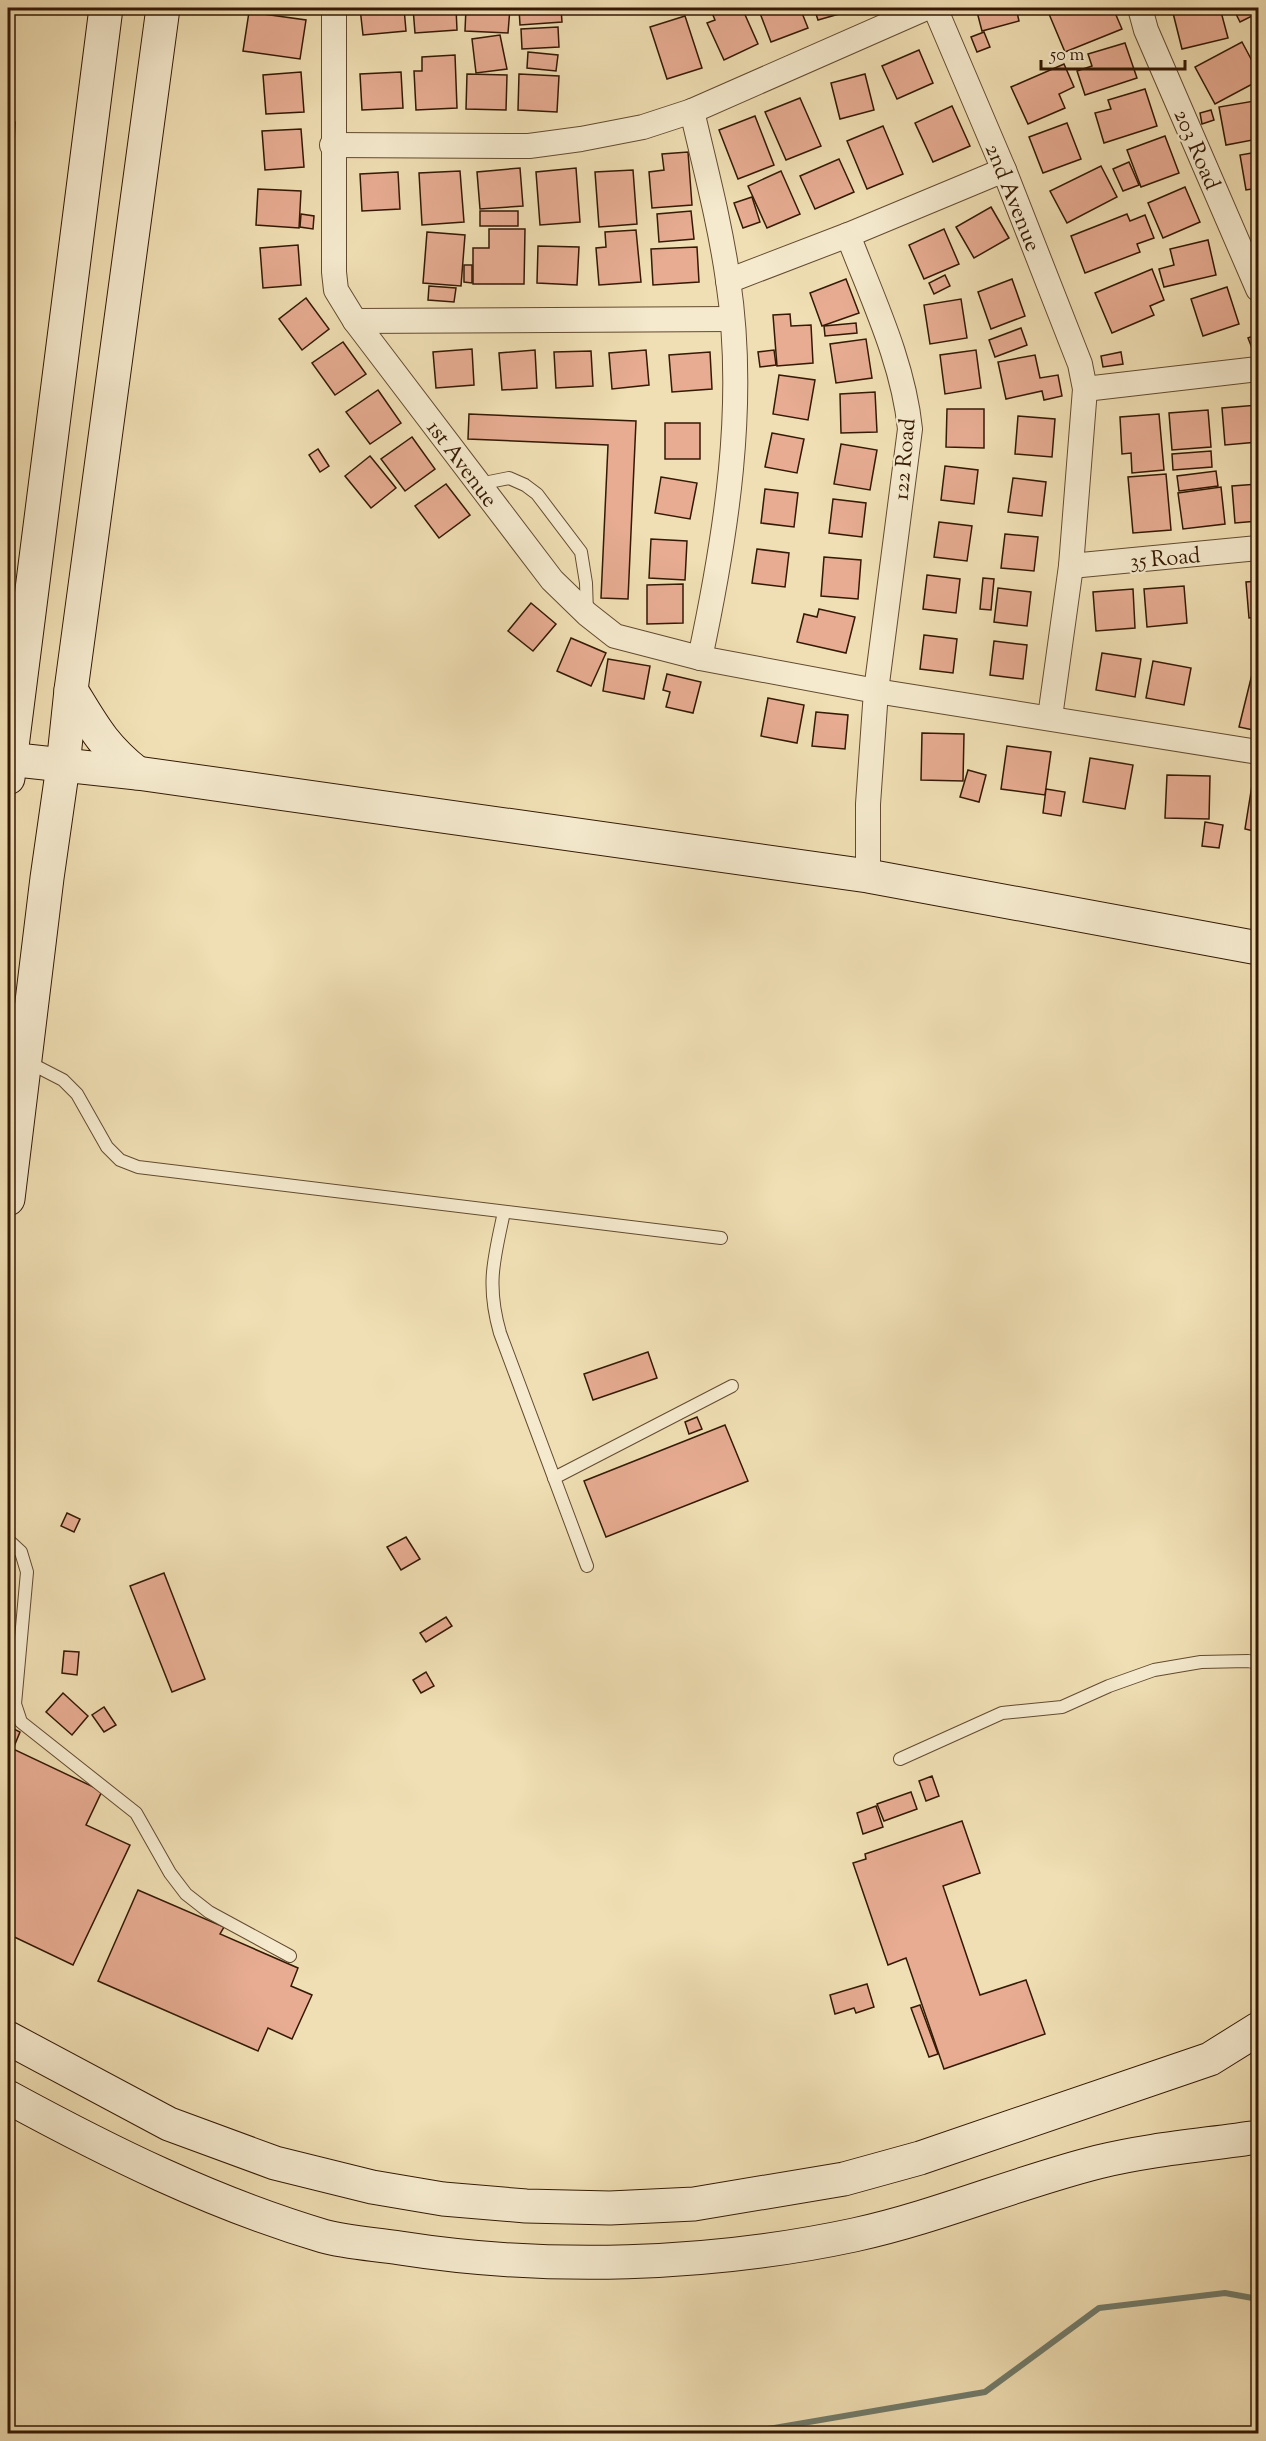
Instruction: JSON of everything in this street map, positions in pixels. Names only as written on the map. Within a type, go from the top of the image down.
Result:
[{"type":"street","points":[[106,8],[14,687],[8,765],[63,766],[137,773],[868,876],[1258,948]]},
{"type":"street","points":[[8,1199],[71,690],[163,8]]},
{"type":"street","name":"1st Avenue","points":[[334,8],[332,145],[336,290],[355,321],[552,580],[587,614],[615,636],[700,658],[876,691],[1258,752]]},
{"type":"street","points":[[332,145],[529,146],[581,140],[643,127],[692,111],[926,8]]},
{"type":"street","name":"2nd Avenue","points":[[934,8],[1004,170],[1080,364],[1085,389],[1071,566],[1050,717]]},
{"type":"street","name":"203 Road","points":[[1140,8],[1146,30],[1258,289]]},
{"type":"street","points":[[692,111],[715,207],[728,280],[734,371],[733,445],[722,533],[700,658]]},
{"type":"street","points":[[728,280],[848,235],[1004,170]]},
{"type":"street","name":"122 Road","points":[[848,235],[894,354],[906,397],[910,429],[876,691],[868,804],[868,876]]},
{"type":"street","points":[[355,321],[732,319]]},
{"type":"street","points":[[1085,389],[1258,369]]},
{"type":"street","name":"35 Road","points":[[1071,566],[1258,548]]},
{"type":"street","points":[[71,690],[100,739],[118,758],[137,773]]},
{"type":"street","points":[[8,2037],[169,2124],[275,2163],[372,2187],[443,2199],[526,2206],[610,2208],[694,2204],[844,2179],[920,2158],[1210,2059],[1258,2029]]},
{"type":"street","points":[[8,2097],[150,2171],[233,2205],[326,2237],[435,2253],[527,2261],[697,2257],[782,2248],[856,2234],[927,2215],[1098,2162],[1160,2149],[1258,2137]]},
{"type":"lane","points":[[479,484],[509,478],[525,485],[537,494],[581,552],[586,583],[587,614]]},
{"type":"lane","points":[[25,1061],[63,1080],[77,1094],[107,1147],[120,1161],[138,1167],[720,1238]]},
{"type":"lane","points":[[504,1212],[492,1267],[493,1308],[500,1333],[587,1566]]},
{"type":"lane","points":[[554,1478],[732,1386]]},
{"type":"lane","points":[[8,1540],[21,1552],[27,1572],[15,1704],[21,1722],[136,1813],[170,1873],[186,1894],[209,1912],[290,1956]]},
{"type":"lane","points":[[900,1759],[1002,1713],[1062,1707],[1109,1686],[1154,1670],[1201,1662],[1248,1661],[1258,1663]]},
{"type":"building","points":[[360,8],[404,8],[406,31],[363,35]]},
{"type":"building","points":[[413,8],[456,8],[457,30],[415,33]]},
{"type":"building","points":[[466,8],[510,8],[508,33],[465,31]]},
{"type":"building","points":[[519,8],[561,8],[562,22],[520,25]]},
{"type":"building","points":[[710,8],[742,8],[758,44],[724,60],[707,23],[715,20]]},
{"type":"building","points":[[758,8],[800,8],[808,28],[771,42]]},
{"type":"building","points":[[814,8],[852,8],[853,10],[818,20]]},
{"type":"building","points":[[976,8],[1016,8],[1019,21],[982,31]]},
{"type":"building","points":[[1064,8],[1113,8],[1122,29],[1065,52],[1049,14]]},
{"type":"building","points":[[1198,8],[1220,8],[1228,38],[1182,49],[1173,13]]},
{"type":"building","points":[[1233,8],[1258,8],[1258,13],[1240,22]]},
{"type":"building","points":[[249,12],[306,20],[300,59],[243,51]]},
{"type":"building","points":[[685,16],[702,68],[667,79],[650,27]]},
{"type":"building","points":[[558,27],[559,47],[522,49],[521,29]]},
{"type":"building","points":[[984,32],[990,47],[977,52],[971,37]]},
{"type":"building","points":[[500,35],[507,69],[476,73],[472,39]]},
{"type":"building","points":[[1242,42],[1258,72],[1258,81],[1215,104],[1195,67]]},
{"type":"building","points":[[1125,43],[1137,78],[1085,95],[1077,71],[1092,66],[1088,54]]},
{"type":"building","points":[[919,50],[933,83],[897,99],[882,66]]},
{"type":"building","points":[[528,52],[558,55],[556,71],[527,68]]},
{"type":"building","points":[[455,55],[457,108],[416,110],[414,71],[422,71],[422,57]]},
{"type":"building","points":[[1064,64],[1074,87],[1059,94],[1065,108],[1028,124],[1011,87]]},
{"type":"building","points":[[301,72],[304,112],[266,114],[263,75]]},
{"type":"building","points":[[401,72],[403,108],[362,110],[360,74]]},
{"type":"building","points":[[467,74],[507,75],[506,110],[466,109]]},
{"type":"building","points":[[519,74],[559,76],[557,112],[518,110]]},
{"type":"building","points":[[865,74],[874,110],[840,119],[831,83]]},
{"type":"building","points":[[1145,89],[1157,126],[1104,143],[1095,113],[1111,109],[1108,100]]},
{"type":"building","points":[[800,98],[821,146],[786,160],[765,112]]},
{"type":"building","points":[[1254,101],[1258,139],[1226,145],[1219,107]]},
{"type":"building","points":[[952,106],[970,146],[933,162],[915,123]]},
{"type":"building","points":[[1211,110],[1214,120],[1202,124],[1200,113]]},
{"type":"building","points":[[755,116],[774,165],[738,179],[719,130]]},
{"type":"building","points":[[8,122],[15,122],[12,187],[8,187]]},
{"type":"building","points":[[1067,123],[1081,159],[1043,173],[1029,137]]},
{"type":"building","points":[[883,126],[903,174],[867,189],[847,141]]},
{"type":"building","points":[[301,129],[304,167],[265,170],[262,131]]},
{"type":"building","points":[[1165,136],[1179,173],[1141,187],[1127,150]]},
{"type":"building","points":[[688,152],[692,205],[652,208],[649,172],[664,170],[662,154]]},
{"type":"building","points":[[1258,152],[1258,188],[1246,190],[1240,155]]},
{"type":"building","points":[[839,159],[854,192],[815,209],[800,176]]},
{"type":"building","points":[[1129,162],[1139,185],[1123,191],[1113,169]]},
{"type":"building","points":[[1101,166],[1117,197],[1067,223],[1050,191]]},
{"type":"building","points":[[520,168],[523,206],[480,209],[477,172]]},
{"type":"building","points":[[576,168],[580,222],[540,225],[536,172]]},
{"type":"building","points":[[633,170],[637,224],[599,227],[595,172]]},
{"type":"building","points":[[460,171],[464,222],[422,225],[419,173]]},
{"type":"building","points":[[781,171],[800,214],[767,228],[748,186]]},
{"type":"building","points":[[398,172],[400,209],[362,211],[360,174]]},
{"type":"building","points":[[1185,187],[1200,222],[1163,238],[1148,203]]},
{"type":"building","points":[[258,189],[301,191],[299,228],[256,225]]},
{"type":"building","points":[[752,197],[760,222],[743,228],[734,203]]},
{"type":"building","points":[[991,207],[1009,238],[974,258],[956,227]]},
{"type":"building","points":[[480,211],[518,211],[518,226],[480,226]]},
{"type":"building","points":[[691,211],[694,239],[659,242],[657,214]]},
{"type":"building","points":[[301,214],[314,216],[313,229],[300,227]]},
{"type":"building","points":[[1127,214],[1130,221],[1145,215],[1154,238],[1137,244],[1140,252],[1085,273],[1071,236]]},
{"type":"building","points":[[489,229],[525,229],[524,284],[473,284],[473,248],[489,248]]},
{"type":"building","points":[[944,229],[959,264],[924,279],[909,245]]},
{"type":"building","points":[[636,230],[641,282],[599,285],[596,248],[606,247],[605,232]]},
{"type":"building","points":[[427,232],[465,235],[461,286],[423,283]]},
{"type":"building","points":[[1208,240],[1216,275],[1164,287],[1159,269],[1174,265],[1170,249]]},
{"type":"building","points":[[298,245],[301,285],[263,288],[260,248]]},
{"type":"building","points":[[538,246],[579,247],[577,285],[537,283]]},
{"type":"building","points":[[697,247],[699,282],[653,285],[651,249]]},
{"type":"building","points":[[464,265],[472,265],[472,283],[464,282]]},
{"type":"building","points":[[1152,269],[1164,300],[1150,306],[1154,315],[1112,333],[1095,293]]},
{"type":"building","points":[[945,275],[950,286],[934,294],[929,283]]},
{"type":"building","points":[[846,279],[859,313],[822,326],[810,293]]},
{"type":"building","points":[[1012,279],[1025,316],[991,329],[978,292]]},
{"type":"building","points":[[429,286],[456,288],[454,302],[428,300]]},
{"type":"building","points":[[1227,287],[1239,324],[1203,336],[1191,299]]},
{"type":"building","points":[[306,298],[329,329],[302,350],[279,319]]},
{"type":"building","points":[[961,299],[967,338],[930,344],[924,305]]},
{"type":"building","points":[[790,314],[791,326],[811,325],[813,363],[777,366],[773,315]]},
{"type":"building","points":[[856,323],[857,333],[825,336],[824,326]]},
{"type":"building","points":[[1021,328],[1027,345],[995,357],[989,340]]},
{"type":"building","points":[[1258,334],[1258,352],[1254,353],[1248,338]]},
{"type":"building","points":[[866,339],[872,378],[836,383],[830,344]]},
{"type":"building","points":[[343,342],[366,374],[335,395],[312,363]]},
{"type":"building","points":[[472,349],[474,385],[436,388],[433,352]]},
{"type":"building","points":[[535,350],[537,388],[502,390],[499,353]]},
{"type":"building","points":[[646,350],[649,385],[612,389],[609,353]]},
{"type":"building","points":[[774,350],[776,365],[760,367],[758,352]]},
{"type":"building","points":[[976,350],[981,388],[945,394],[940,355]]},
{"type":"building","points":[[591,351],[593,386],[556,388],[554,352]]},
{"type":"building","points":[[710,352],[712,389],[672,392],[669,355]]},
{"type":"building","points":[[1121,352],[1123,364],[1103,367],[1101,356]]},
{"type":"building","points":[[1035,355],[1040,378],[1058,375],[1062,396],[1044,400],[1042,391],[1006,399],[998,362]]},
{"type":"building","points":[[779,375],[815,380],[808,420],[773,414]]},
{"type":"building","points":[[378,390],[401,423],[370,444],[346,412]]},
{"type":"building","points":[[875,392],[877,432],[841,433],[840,394]]},
{"type":"building","points":[[1258,405],[1258,442],[1225,445],[1222,408]]},
{"type":"building","points":[[947,409],[984,409],[984,448],[946,447]]},
{"type":"building","points":[[1208,410],[1211,447],[1172,450],[1169,413]]},
{"type":"building","points":[[469,414],[636,421],[628,599],[601,598],[608,445],[468,439]]},
{"type":"building","points":[[1159,414],[1164,470],[1132,473],[1131,453],[1122,454],[1120,417]]},
{"type":"building","points":[[1018,416],[1055,419],[1052,457],[1015,454]]},
{"type":"building","points":[[665,423],[700,423],[700,459],[665,459]]},
{"type":"building","points":[[772,433],[804,439],[797,473],[765,467]]},
{"type":"building","points":[[412,437],[435,469],[405,491],[381,459]]},
{"type":"building","points":[[841,444],[877,450],[870,490],[834,484]]},
{"type":"building","points":[[318,449],[329,466],[320,472],[309,455]]},
{"type":"building","points":[[1211,451],[1212,467],[1173,470],[1172,454]]},
{"type":"building","points":[[370,456],[396,488],[371,508],[345,476]]},
{"type":"building","points":[[945,466],[978,470],[974,504],[941,500]]},
{"type":"building","points":[[1216,471],[1218,486],[1179,491],[1177,476]]},
{"type":"building","points":[[1166,474],[1171,530],[1133,533],[1128,477]]},
{"type":"building","points":[[661,477],[697,483],[690,519],[655,513]]},
{"type":"building","points":[[1013,478],[1046,482],[1042,516],[1008,512]]},
{"type":"building","points":[[446,484],[470,515],[439,538],[415,506]]},
{"type":"building","points":[[1258,484],[1258,521],[1235,523],[1232,486]]},
{"type":"building","points":[[1221,487],[1225,524],[1183,529],[1178,493]]},
{"type":"building","points":[[765,489],[798,493],[794,527],[761,523]]},
{"type":"building","points":[[833,499],[866,503],[862,537],[829,533]]},
{"type":"building","points":[[939,522],[972,526],[967,561],[934,557]]},
{"type":"building","points":[[1005,534],[1038,537],[1034,571],[1001,568]]},
{"type":"building","points":[[651,539],[687,541],[685,580],[649,578]]},
{"type":"building","points":[[757,549],[789,553],[785,587],[752,583]]},
{"type":"building","points":[[824,557],[861,560],[858,599],[821,596]]},
{"type":"building","points":[[927,575],[960,579],[956,613],[923,609]]},
{"type":"building","points":[[983,578],[994,579],[991,610],[980,609]]},
{"type":"building","points":[[1258,581],[1258,617],[1249,618],[1246,582]]},
{"type":"building","points":[[683,584],[683,623],[647,624],[647,585]]},
{"type":"building","points":[[1184,586],[1187,623],[1147,627],[1144,589]]},
{"type":"building","points":[[998,588],[1031,592],[1027,626],[994,622]]},
{"type":"building","points":[[1133,589],[1135,628],[1096,631],[1093,592]]},
{"type":"building","points":[[531,603],[556,624],[533,651],[508,631]]},
{"type":"building","points":[[819,609],[855,617],[846,653],[797,642],[804,614],[817,617]]},
{"type":"building","points":[[924,635],[957,639],[953,673],[920,669]]},
{"type":"building","points":[[571,638],[606,653],[591,686],[557,671]]},
{"type":"building","points":[[994,641],[1027,645],[1023,679],[990,675]]},
{"type":"building","points":[[1102,653],[1141,659],[1135,697],[1096,690]]},
{"type":"building","points":[[1258,654],[1258,731],[1239,727]]},
{"type":"building","points":[[608,659],[650,666],[644,699],[603,691]]},
{"type":"building","points":[[1153,661],[1191,668],[1184,705],[1146,698]]},
{"type":"building","points":[[667,674],[701,682],[693,713],[666,707],[670,692],[663,690]]},
{"type":"building","points":[[768,698],[804,705],[797,743],[761,736]]},
{"type":"building","points":[[816,712],[848,715],[845,749],[812,746]]},
{"type":"building","points":[[922,733],[964,734],[963,781],[921,780]]},
{"type":"building","points":[[1007,746],[1051,752],[1045,795],[1001,789]]},
{"type":"building","points":[[1090,758],[1133,765],[1125,809],[1083,802]]},
{"type":"building","points":[[968,770],[986,775],[979,802],[960,797]]},
{"type":"building","points":[[1167,775],[1210,776],[1209,819],[1165,818]]},
{"type":"building","points":[[1252,785],[1258,786],[1258,832],[1245,829]]},
{"type":"building","points":[[1046,789],[1065,792],[1061,816],[1043,813]]},
{"type":"building","points":[[1205,822],[1223,825],[1219,848],[1202,846]]},
{"type":"building","points":[[648,1352],[657,1378],[593,1400],[584,1374]]},
{"type":"building","points":[[697,1417],[702,1429],[689,1434],[685,1422]]},
{"type":"building","points":[[725,1425],[748,1481],[606,1537],[584,1481]]},
{"type":"building","points":[[67,1513],[80,1519],[74,1532],[61,1526]]},
{"type":"building","points":[[406,1537],[420,1559],[401,1570],[387,1547]]},
{"type":"building","points":[[164,1573],[205,1679],[172,1692],[130,1586]]},
{"type":"building","points":[[446,1617],[452,1626],[426,1642],[420,1633]]},
{"type":"building","points":[[64,1651],[79,1652],[77,1675],[62,1673]]},
{"type":"building","points":[[426,1672],[434,1686],[421,1693],[413,1680]]},
{"type":"building","points":[[63,1693],[88,1716],[72,1735],[46,1712]]},
{"type":"building","points":[[104,1707],[116,1725],[104,1732],[92,1715]]},
{"type":"building","points":[[8,1726],[20,1732],[13,1749],[102,1791],[86,1825],[130,1845],[73,1965],[8,1934]]},
{"type":"building","points":[[932,1776],[939,1796],[926,1801],[919,1781]]},
{"type":"building","points":[[911,1792],[917,1809],[884,1821],[877,1804]]},
{"type":"building","points":[[876,1806],[883,1827],[863,1834],[857,1813]]},
{"type":"building","points":[[962,1821],[980,1873],[943,1886],[980,1995],[1026,1980],[1045,2034],[944,2069],[906,1958],[888,1965],[853,1863],[866,1859],[865,1854]]},
{"type":"building","points":[[138,1890],[224,1927],[220,1934],[298,1968],[291,1986],[312,1995],[292,2039],[268,2028],[258,2051],[98,1981]]},
{"type":"building","points":[[867,1984],[874,2007],[856,2013],[854,2008],[835,2014],[830,1995]]},
{"type":"building","points":[[920,2005],[938,2054],[929,2057],[911,2008]]},
{"type":"waterway","points":[[739,2434],[985,2392],[1099,2308],[1225,2293],[1258,2299]]}]
